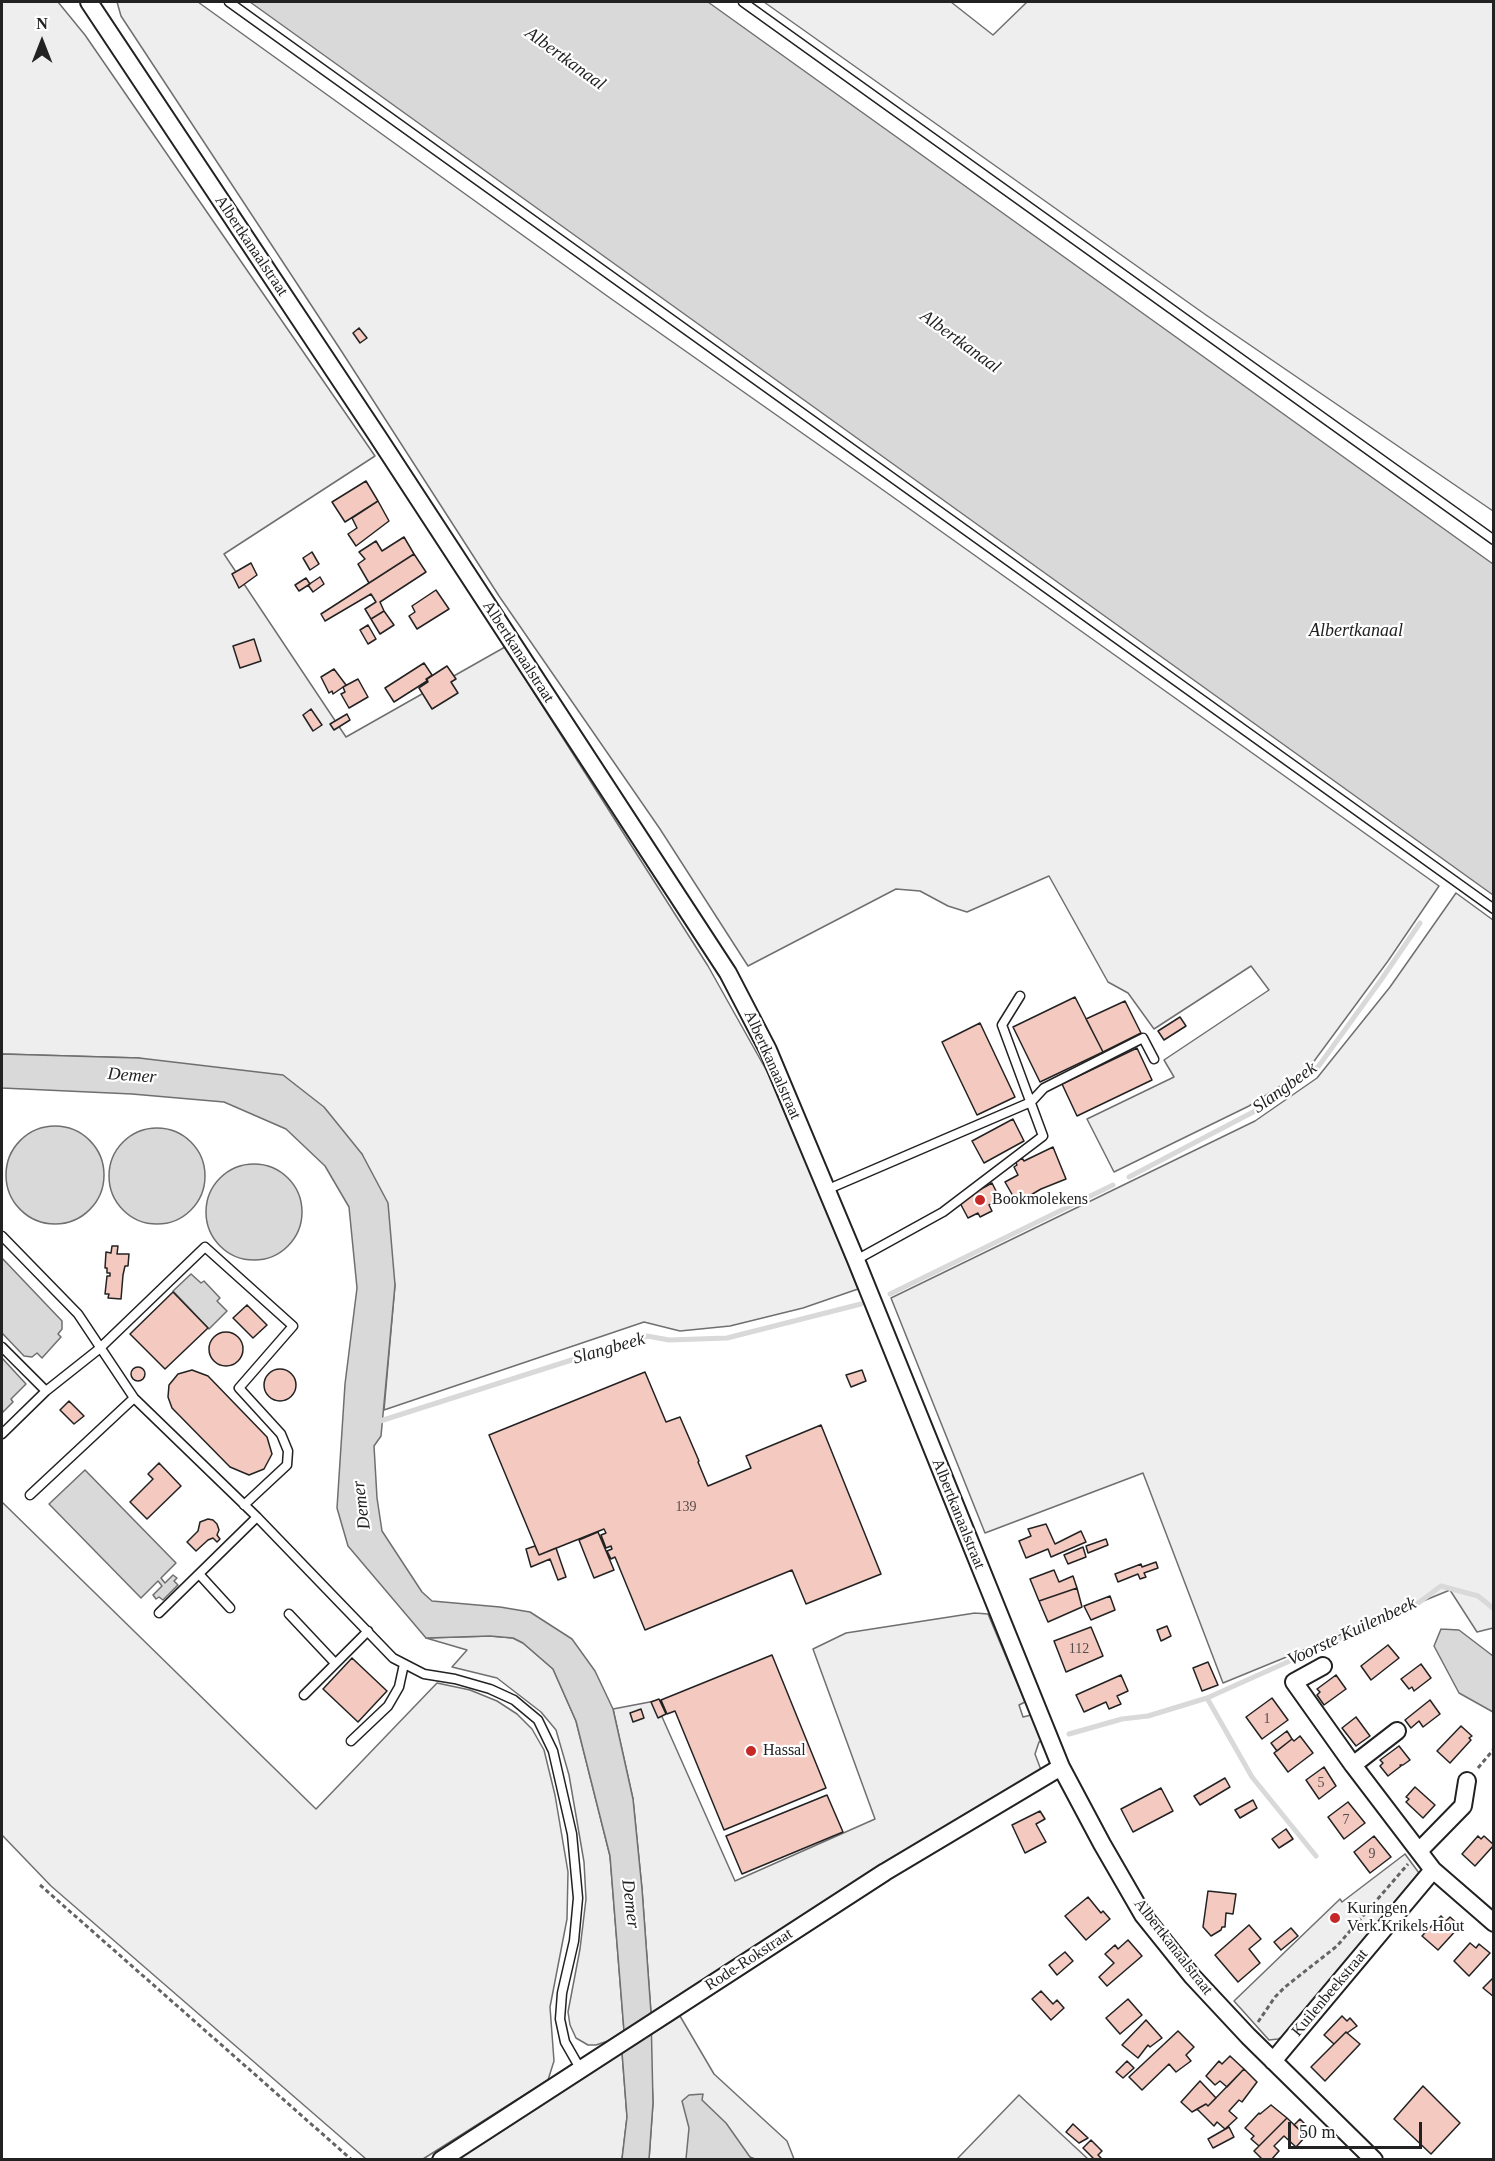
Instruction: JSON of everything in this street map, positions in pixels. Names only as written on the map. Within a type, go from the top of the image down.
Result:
[{"type":"street","name":"Albertkanaalstraat","points":[[89,2],[371,427],[728,973],[768,1050],[856,1260],[1061,1767],[1143,1915],[1192,1976],[1248,2036],[1374,2160]]},
{"type":"street","points":[[1323,1666],[1294,1682],[1353,1765],[1433,1870],[1494,1923]]},
{"type":"street","points":[[1353,1765],[1397,1731]]},
{"type":"street","name":"Rode-Rokstraat","points":[[441,2160],[885,1872],[1061,1767]]},
{"type":"street","points":[[1419,1851],[1462,1806],[1467,1781]]},
{"type":"street","name":"Kuilenbeekstraat","points":[[1273,2061],[1433,1870]]},
{"type":"lane","points":[[229,2],[1494,909]]},
{"type":"lane","points":[[743,2],[1494,540]]},
{"type":"lane","points":[[856,1260],[943,1212],[1043,1136],[1002,1025],[1020,996]]},
{"type":"lane","points":[[826,1190],[1031,1102],[1044,1088],[1143,1038],[1154,1059]]},
{"type":"lane","points":[[2,1236],[78,1314],[99,1349],[134,1398],[256,1517],[393,1658],[424,1674],[455,1679],[490,1689],[514,1700],[538,1720],[553,1752],[572,1834],[578,1898],[574,1941],[562,1993],[560,2019],[565,2042],[581,2070]]},
{"type":"lane","points":[[2,1434],[46,1391],[99,1349],[205,1247],[293,1326],[239,1388],[281,1434],[288,1451],[286,1465],[244,1505]]},
{"type":"lane","points":[[2,1347],[46,1391]]},
{"type":"lane","points":[[30,1495],[134,1398]]},
{"type":"lane","points":[[159,1613],[256,1517]]},
{"type":"lane","points":[[199,1574],[230,1608]]},
{"type":"lane","points":[[289,1614],[335,1664]]},
{"type":"lane","points":[[304,1695],[368,1631]]},
{"type":"lane","points":[[351,1741],[388,1706],[399,1687],[404,1664]]},
{"type":"path","points":[[1467,1781],[1494,1749]]},
{"type":"path","points":[[1248,2036],[1275,1997],[1337,1946],[1419,1851]]},
{"type":"path","points":[[40,1885],[352,2160]]},
{"type":"shaded area","points":[[2,2],[58,2],[85,35],[375,456],[224,554],[346,737],[505,647],[708,966],[778,1091],[858,1289],[803,1308],[730,1326],[680,1331],[644,1322],[384,1410],[395,1285],[362,1154],[139,1058],[2,1054]]},
{"type":"shaded area","points":[[117,2],[198,2],[610,298],[1439,886],[1388,961],[1309,1068],[1249,1106],[1114,1172],[1087,1119],[1174,1077],[1164,1060],[1269,990],[1251,966],[1154,1029],[1128,993],[1108,982],[1049,876],[967,912],[948,906],[920,891],[896,889],[748,966],[660,829],[499,596],[121,16]]},
{"type":"shaded area","points":[[764,2],[951,2],[993,35],[1027,2],[1493,2],[1493,511],[1206,315]]},
{"type":"shaded area","points":[[1456,893],[1493,920],[1493,1628],[1477,1632],[1450,1590],[1223,1683],[1143,1473],[985,1533],[891,1298],[1255,1121],[1317,1078],[1390,987]]},
{"type":"shaded area","points":[[2,1502],[316,1809],[437,1683],[470,1690],[497,1701],[517,1714],[532,1729],[544,1750],[555,1795],[568,1872],[567,1919],[550,2007],[554,2061],[548,2080],[423,2159],[366,2159],[51,1886],[2,1835]]},
{"type":"shaded area","points":[[975,1613],[988,1614],[1025,1702],[1019,1705],[1023,1717],[1031,1715],[1041,1741],[1035,1754],[1041,1770],[651,2013],[633,1799],[613,1709],[655,1701],[735,1881],[875,1819],[813,1649],[846,1633]]},
{"type":"shaded area","points":[[490,1636],[513,1638],[523,1643],[553,1669],[576,1721],[610,1856],[624,2031],[596,2045],[588,2045],[576,2038],[570,2025],[568,2012],[580,1949],[586,1899],[584,1862],[569,1775],[556,1730],[541,1712],[497,1678],[452,1667],[467,1650],[426,1638]]},
{"type":"shaded area","points":[[1405,1854],[1419,1873],[1285,2036],[1269,2040],[1234,2001],[1340,1899],[1342,1902]]},
{"type":"shaded area","points":[[680,2016],[714,2074],[787,2141],[794,2159],[649,2160],[653,2103],[650,2035]]},
{"type":"shaded area","points":[[622,2052],[627,2117],[622,2159],[455,2160]]},
{"type":"shaded area","points":[[1019,2095],[1088,2159],[957,2159]]},
{"type":"water","name":"Albertkanaal","points":[[250,2],[708,2],[1493,564],[1493,895]]},
{"type":"water","name":"Demer","points":[[2,1054],[139,1058],[283,1075],[324,1107],[362,1154],[388,1203],[395,1285],[381,1436],[374,1446],[377,1498],[382,1531],[422,1592],[432,1601],[530,1612],[572,1639],[595,1671],[613,1709],[633,1799],[642,1889],[651,2013],[653,2103],[649,2159],[622,2159],[627,2117],[622,2052],[624,2031],[610,1856],[576,1721],[553,1669],[523,1643],[513,1638],[490,1636],[426,1638],[348,1546],[337,1508],[345,1384],[357,1288],[349,1207],[325,1166],[286,1129],[224,1102],[132,1094],[2,1088]]},
{"type":"water","points":[[55,1126],[74,1130],[90,1140],[100,1156],[104,1175],[100,1194],[90,1210],[74,1220],[55,1224],[36,1220],[20,1210],[10,1194],[6,1175],[10,1156],[20,1140],[36,1130]]},
{"type":"water","points":[[157,1128],[175,1131],[191,1142],[202,1158],[205,1176],[202,1194],[191,1210],[175,1221],[157,1224],[139,1221],[123,1210],[112,1194],[109,1176],[112,1158],[123,1142],[139,1131]]},
{"type":"water","points":[[254,1164],[272,1168],[288,1178],[298,1194],[302,1212],[298,1230],[288,1246],[272,1256],[254,1260],[236,1256],[220,1246],[210,1230],[206,1212],[210,1194],[220,1178],[236,1168]]},
{"type":"water","points":[[2,1258],[62,1321],[62,1329],[58,1334],[61,1337],[42,1358],[37,1353],[32,1357],[24,1356],[2,1333]]},
{"type":"water","points":[[191,1274],[201,1283],[204,1281],[220,1298],[217,1301],[227,1311],[209,1329],[173,1291]]},
{"type":"water","points":[[2,1358],[26,1384],[11,1399],[13,1402],[2,1413]]},
{"type":"water","points":[[85,1470],[176,1563],[161,1578],[165,1583],[173,1575],[177,1578],[174,1581],[178,1585],[163,1600],[159,1597],[156,1599],[153,1595],[162,1586],[158,1581],[141,1598],[49,1504]]},
{"type":"water","points":[[1441,1629],[1459,1630],[1493,1656],[1493,1712],[1459,1693],[1434,1646]]},
{"type":"water","points":[[703,2094],[702,2100],[726,2123],[750,2157],[755,2159],[686,2159],[689,2128],[682,2101],[689,2095]]},
{"type":"building","points":[[359,328],[367,338],[360,343],[353,333]]},
{"type":"building","points":[[366,481],[378,501],[345,522],[332,502]]},
{"type":"building","points":[[378,501],[389,521],[356,546],[348,534],[357,528],[352,518]]},
{"type":"building","points":[[404,537],[414,554],[369,583],[358,564],[365,559],[359,552],[376,541],[382,551]]},
{"type":"building","points":[[312,552],[319,564],[310,570],[303,558]]},
{"type":"building","points":[[414,554],[426,572],[380,602],[384,611],[371,619],[365,609],[376,602],[371,594],[325,621],[321,614]]},
{"type":"building","points":[[251,563],[257,575],[239,588],[232,574]]},
{"type":"building","points":[[320,577],[324,584],[313,592],[308,585]]},
{"type":"building","points":[[306,578],[310,584],[299,591],[295,585]]},
{"type":"building","points":[[436,590],[449,609],[417,629],[409,616],[415,612],[412,606]]},
{"type":"building","points":[[384,611],[394,625],[380,634],[371,619]]},
{"type":"building","points":[[368,625],[376,639],[368,644],[360,630]]},
{"type":"building","points":[[254,639],[261,661],[240,668],[233,646]]},
{"type":"building","points":[[424,663],[432,675],[426,679],[427,681],[394,702],[385,688]]},
{"type":"building","points":[[447,666],[456,679],[451,682],[458,693],[432,709],[419,688],[428,682],[427,679]]},
{"type":"building","points":[[334,669],[346,685],[333,694],[332,691],[329,693],[321,677]]},
{"type":"building","points":[[358,679],[368,697],[349,708],[341,694],[345,692],[343,687]]},
{"type":"building","points":[[311,709],[322,725],[313,731],[303,715]]},
{"type":"building","points":[[347,714],[350,720],[334,730],[330,724]]},
{"type":"building","points":[[1075,997],[1103,1052],[1040,1082],[1013,1027]]},
{"type":"building","points":[[1125,1001],[1141,1033],[1103,1052],[1086,1019]]},
{"type":"building","points":[[1180,1017],[1186,1026],[1164,1040],[1158,1031]]},
{"type":"building","points":[[980,1023],[1015,1097],[977,1115],[942,1042]]},
{"type":"building","points":[[1137,1048],[1152,1080],[1077,1116],[1062,1084]]},
{"type":"building","points":[[1013,1119],[1024,1141],[984,1163],[972,1141]]},
{"type":"building","points":[[1053,1147],[1066,1179],[1041,1189],[1017,1203],[1005,1182],[1018,1175],[1014,1167],[1017,1165],[1015,1161],[1022,1158],[1024,1161]]},
{"type":"building","name":"Bookmolekens","points":[[992,1183],[1000,1199],[989,1205],[992,1211],[980,1217],[978,1213],[968,1218],[959,1201]]},
{"type":"building","points":[[112,1246],[118,1246],[117,1254],[129,1254],[128,1266],[125,1266],[123,1275],[121,1299],[108,1298],[109,1294],[105,1294],[107,1276],[110,1276],[105,1268],[106,1252],[111,1253]]},
{"type":"building","points":[[173,1292],[208,1328],[165,1369],[130,1334]]},
{"type":"building","points":[[247,1305],[267,1325],[253,1338],[233,1318]]},
{"type":"building","points":[[226,1332],[238,1337],[243,1349],[238,1361],[226,1366],[214,1361],[209,1349],[214,1337]]},
{"type":"building","points":[[135,1367],[141,1367],[145,1374],[141,1381],[135,1381],[131,1377],[131,1371]]},
{"type":"building","points":[[280,1369],[292,1373],[296,1385],[292,1397],[280,1401],[268,1397],[264,1385],[268,1373]]},
{"type":"building","points":[[192,1370],[208,1376],[267,1437],[272,1454],[264,1469],[249,1475],[230,1467],[172,1408],[168,1397],[169,1385],[178,1374]]},
{"type":"building","points":[[862,1370],[866,1381],[851,1387],[846,1375]]},
{"type":"building","points":[[645,1372],[666,1422],[680,1417],[708,1486],[751,1468],[746,1456],[821,1425],[881,1574],[806,1604],[792,1570],[645,1630],[615,1557],[611,1559],[607,1551],[612,1549],[611,1546],[606,1548],[601,1535],[606,1533],[604,1529],[539,1555],[489,1435]]},
{"type":"building","points":[[69,1401],[84,1416],[74,1424],[60,1410]]},
{"type":"building","points":[[159,1463],[181,1486],[147,1519],[130,1502],[153,1479],[148,1474]]},
{"type":"building","points":[[208,1519],[217,1524],[219,1530],[217,1535],[220,1539],[217,1542],[213,1538],[208,1540],[196,1551],[187,1542],[198,1531],[200,1522]]},
{"type":"building","points":[[1046,1524],[1055,1544],[1081,1531],[1086,1542],[1051,1557],[1048,1549],[1026,1558],[1019,1541],[1031,1536],[1028,1529]]},
{"type":"building","points":[[598,1532],[614,1570],[594,1578],[579,1540]]},
{"type":"building","points":[[1106,1539],[1108,1545],[1088,1553],[1086,1546]]},
{"type":"building","points":[[535,1546],[539,1555],[556,1548],[566,1577],[558,1580],[550,1559],[531,1567],[526,1549]]},
{"type":"building","points":[[1083,1547],[1086,1557],[1068,1564],[1064,1555]]},
{"type":"building","points":[[1156,1562],[1158,1568],[1144,1573],[1146,1577],[1140,1579],[1138,1574],[1118,1582],[1115,1574],[1141,1564],[1142,1567]]},
{"type":"building","points":[[1054,1570],[1059,1582],[1073,1576],[1077,1588],[1039,1601],[1030,1579]]},
{"type":"building","points":[[1077,1588],[1082,1607],[1048,1622],[1039,1601]]},
{"type":"building","points":[[1110,1596],[1115,1610],[1091,1620],[1084,1606]]},
{"type":"building","points":[[1167,1626],[1171,1636],[1161,1641],[1157,1630]]},
{"type":"building","points":[[1091,1627],[1103,1656],[1066,1672],[1054,1641]]},
{"type":"building","points":[[1388,1645],[1399,1658],[1371,1680],[1361,1666]]},
{"type":"building","name":"Hassal","points":[[772,1655],[826,1788],[724,1830],[675,1711],[667,1714],[661,1700]]},
{"type":"building","points":[[352,1658],[387,1691],[358,1722],[323,1689]]},
{"type":"building","points":[[1208,1662],[1218,1685],[1202,1691],[1193,1668]]},
{"type":"building","points":[[1421,1664],[1431,1678],[1414,1691],[1412,1687],[1409,1689],[1401,1679]]},
{"type":"building","points":[[1121,1675],[1128,1691],[1117,1696],[1121,1704],[1109,1709],[1106,1702],[1084,1712],[1076,1695]]},
{"type":"building","points":[[1336,1675],[1346,1689],[1324,1705],[1317,1695],[1320,1692],[1317,1689]]},
{"type":"building","points":[[1272,1698],[1288,1720],[1262,1739],[1246,1717]]},
{"type":"building","points":[[659,1699],[666,1714],[658,1718],[651,1702]]},
{"type":"building","points":[[1430,1700],[1440,1714],[1423,1727],[1419,1721],[1411,1728],[1405,1720]]},
{"type":"building","points":[[641,1709],[644,1718],[633,1722],[630,1713]]},
{"type":"building","points":[[1356,1717],[1370,1736],[1356,1746],[1342,1728]]},
{"type":"building","points":[[1461,1726],[1472,1736],[1469,1738],[1471,1740],[1450,1763],[1437,1751]]},
{"type":"building","points":[[1287,1731],[1292,1739],[1277,1751],[1271,1743]]},
{"type":"building","points":[[1300,1736],[1313,1753],[1288,1772],[1274,1753],[1292,1739],[1294,1741]]},
{"type":"building","points":[[1399,1746],[1410,1760],[1400,1765],[1388,1776],[1380,1766],[1383,1763],[1380,1760]]},
{"type":"building","points":[[1324,1767],[1336,1786],[1319,1799],[1306,1780]]},
{"type":"building","points":[[1225,1778],[1230,1787],[1200,1805],[1194,1796]]},
{"type":"building","points":[[1415,1787],[1435,1805],[1423,1818],[1406,1802],[1409,1799],[1406,1797]]},
{"type":"building","points":[[1161,1788],[1173,1811],[1133,1832],[1121,1809]]},
{"type":"building","points":[[827,1795],[843,1832],[742,1874],[726,1836]]},
{"type":"building","points":[[1253,1800],[1257,1808],[1240,1818],[1235,1810]]},
{"type":"building","points":[[1348,1802],[1365,1823],[1344,1839],[1328,1817]]},
{"type":"building","points":[[1040,1811],[1045,1819],[1036,1824],[1046,1842],[1025,1853],[1012,1825]]},
{"type":"building","points":[[1286,1829],[1293,1839],[1279,1848],[1272,1839]]},
{"type":"building","points":[[1374,1836],[1391,1857],[1370,1873],[1354,1852]]},
{"type":"building","points":[[1478,1836],[1481,1839],[1484,1836],[1494,1845],[1475,1866],[1462,1854]]},
{"type":"building","points":[[1208,1891],[1236,1894],[1233,1914],[1226,1913],[1225,1927],[1211,1936],[1203,1927]]},
{"type":"building","points":[[1088,1897],[1101,1913],[1103,1911],[1110,1919],[1086,1940],[1065,1916]]},
{"type":"building","points":[[1441,1916],[1446,1921],[1450,1917],[1460,1926],[1438,1950],[1422,1936]]},
{"type":"building","points":[[1249,1925],[1261,1939],[1249,1949],[1260,1963],[1238,1982],[1215,1955]]},
{"type":"building","points":[[1291,1928],[1298,1936],[1281,1950],[1274,1942]]},
{"type":"building","points":[[1128,1940],[1142,1956],[1107,1986],[1099,1977],[1114,1963],[1105,1954],[1115,1945],[1118,1949]]},
{"type":"building","points":[[1470,1943],[1476,1948],[1479,1944],[1490,1953],[1469,1976],[1454,1961]]},
{"type":"building","points":[[1065,1952],[1073,1961],[1057,1975],[1049,1965]]},
{"type":"building","points":[[1494,1977],[1494,1997],[1483,1988]]},
{"type":"building","points":[[1041,1991],[1053,2004],[1057,2000],[1064,2008],[1051,2020],[1032,1999]]},
{"type":"building","points":[[1128,1999],[1142,2015],[1120,2034],[1106,2018]]},
{"type":"building","points":[[1342,2016],[1347,2021],[1350,2018],[1357,2026],[1346,2032],[1334,2044],[1324,2035]]},
{"type":"building","points":[[1146,2020],[1162,2038],[1150,2047],[1148,2045],[1138,2058],[1122,2045]]},
{"type":"building","points":[[1178,2031],[1194,2047],[1186,2055],[1191,2061],[1176,2072],[1169,2064],[1142,2090],[1129,2077]]},
{"type":"building","points":[[1346,2032],[1360,2044],[1325,2081],[1311,2067]]},
{"type":"building","points":[[1230,2056],[1244,2069],[1227,2087],[1220,2081],[1215,2085],[1206,2076],[1219,2061],[1222,2064]]},
{"type":"building","points":[[1127,2061],[1134,2068],[1123,2078],[1116,2072]]},
{"type":"building","points":[[1244,2069],[1257,2082],[1242,2102],[1239,2100],[1229,2111],[1237,2118],[1225,2129],[1217,2122],[1214,2126],[1197,2109],[1206,2104],[1208,2106]]},
{"type":"building","points":[[1200,2081],[1216,2098],[1208,2106],[1206,2104],[1192,2112],[1181,2102]]},
{"type":"building","points":[[1423,2086],[1460,2123],[1431,2154],[1394,2119]]},
{"type":"building","points":[[1271,2105],[1287,2118],[1259,2146],[1251,2139],[1254,2136],[1245,2128],[1259,2113]]},
{"type":"building","points":[[1287,2118],[1306,2136],[1296,2147],[1284,2136],[1274,2146],[1279,2151],[1271,2160],[1263,2160],[1254,2151]]},
{"type":"building","points":[[1300,2119],[1311,2130],[1306,2136],[1294,2125]]},
{"type":"building","points":[[1073,2124],[1088,2138],[1079,2143],[1066,2132]]},
{"type":"building","points":[[1229,2127],[1234,2137],[1213,2148],[1208,2139]]},
{"type":"building","points":[[1091,2140],[1102,2151],[1098,2155],[1101,2158],[1099,2160],[1095,2160],[1083,2148]]},
{"type":"waterway","name":"Slangbeek","points":[[1129,1177],[1257,1110],[1318,1067],[1420,923]]},
{"type":"waterway","name":"Slangbeek","points":[[890,1294],[1113,1185]]},
{"type":"waterway","name":"Slangbeek","points":[[377,1422],[647,1336],[669,1340],[727,1338],[861,1304]]},
{"type":"waterway","name":"Voorste Kuilenbeek","points":[[1069,1734],[1122,1719],[1148,1716],[1207,1698],[1417,1604],[1441,1586],[1478,1596],[1494,1609]]},
{"type":"waterway","name":"Voorste Kuilenbeek","points":[[1207,1698],[1252,1777],[1316,1856]]},
{"type":"place","name":"Bookmolekens","points":[[980,1200]]},
{"type":"place","name":"Hassal","points":[[751,1751]]},
{"type":"place","name":"Kuringen Verk.Krikels Hout","points":[[1335,1918]]}]
